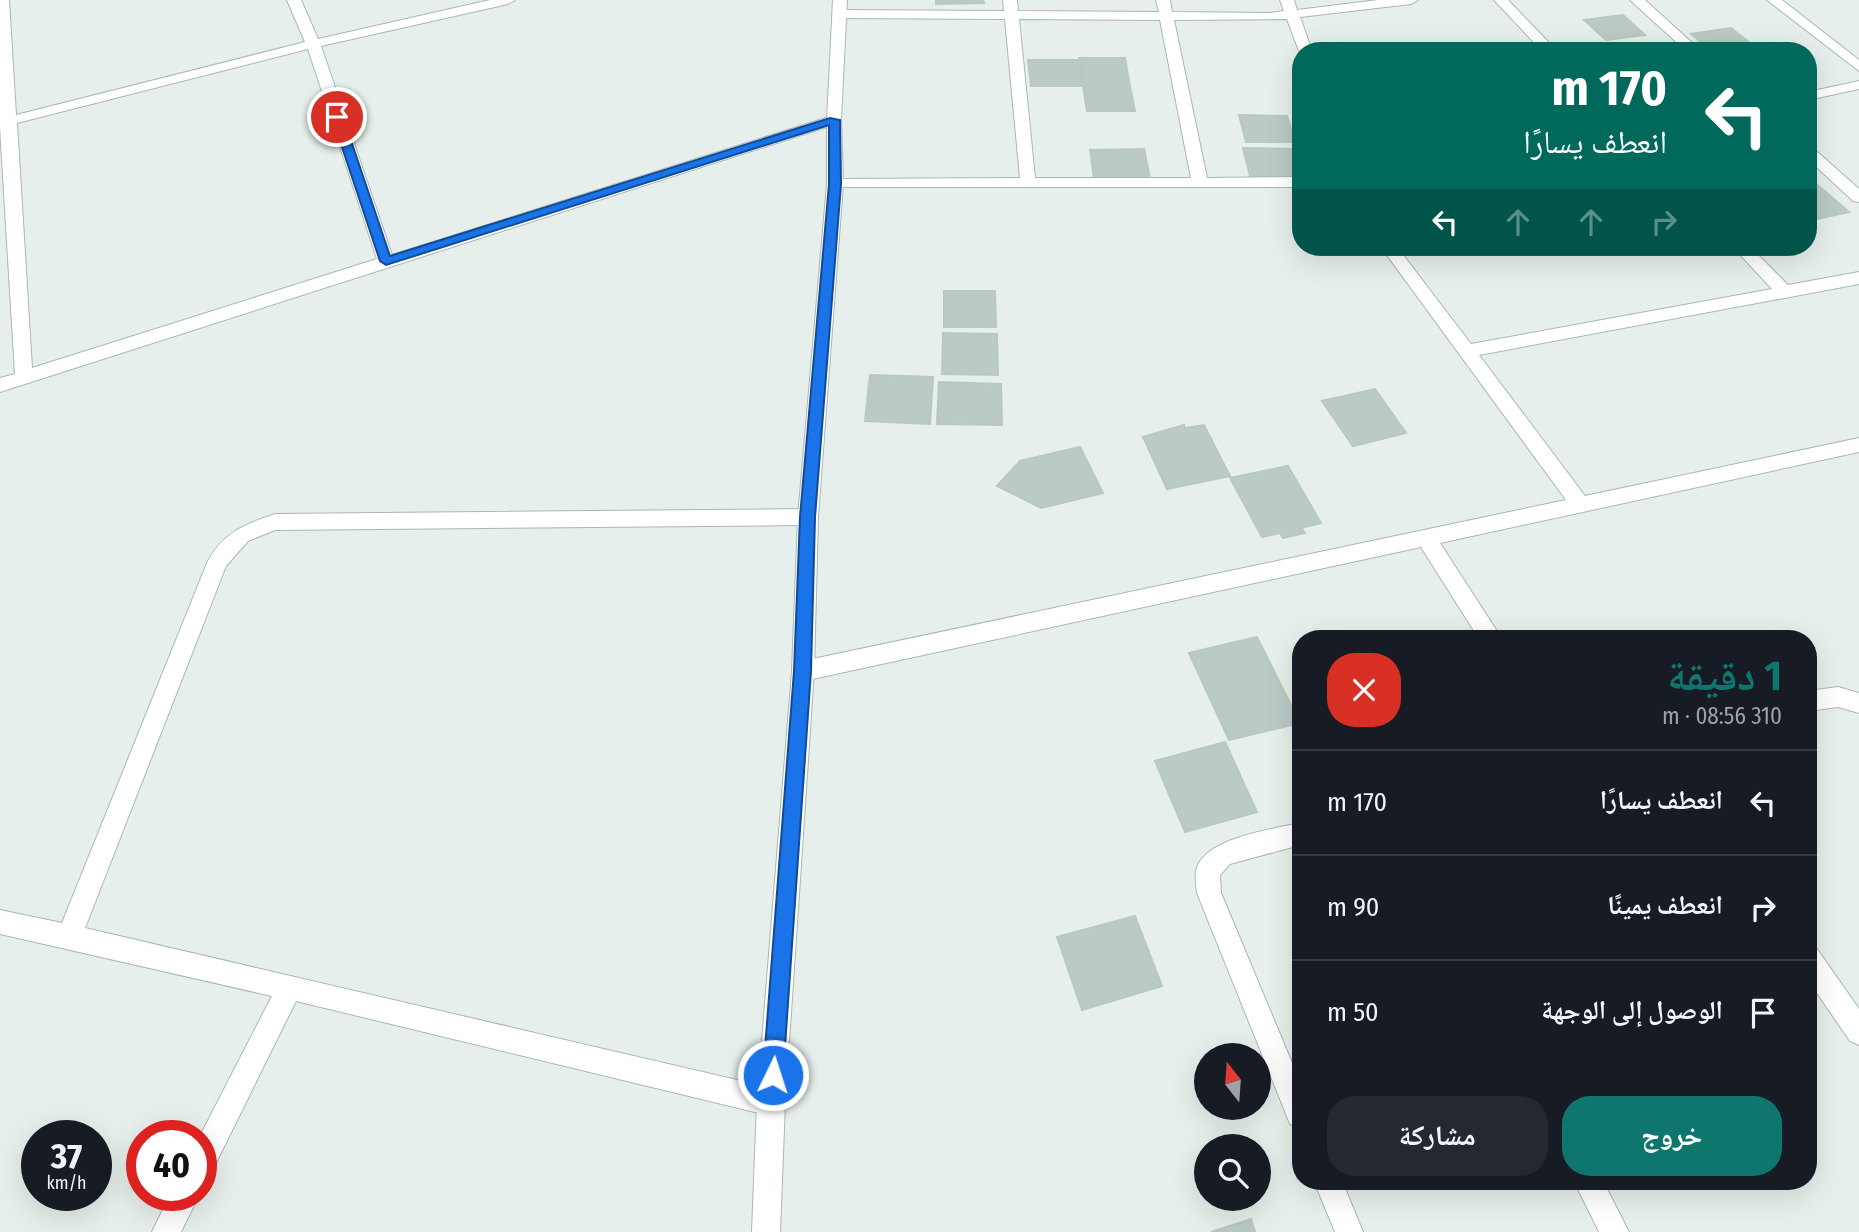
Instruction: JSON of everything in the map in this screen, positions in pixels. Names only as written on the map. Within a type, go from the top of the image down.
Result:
[{"type":"street","points":[[2,0],[4,122],[24,378]]},
{"type":"street","points":[[294,0],[313,44],[386,261]]},
{"type":"street","points":[[4,122],[313,44],[508,0]]},
{"type":"street","points":[[1010,0],[1028,184]]},
{"type":"street","points":[[1163,0],[1200,183]]},
{"type":"street","points":[[1287,0],[1302,42]]},
{"type":"street","points":[[766,1232],[771,1102],[803,671],[808,517],[835,184],[834,120],[840,7],[1012,17],[1167,17],[1293,15],[1411,0]]},
{"type":"street","points":[[1501,0],[1541,42]]},
{"type":"street","points":[[1637,0],[1684,42]]},
{"type":"street","points":[[1774,0],[1859,67]]},
{"type":"street","points":[[1817,94],[1859,85]]},
{"type":"street","points":[[0,385],[834,120]]},
{"type":"street","points":[[1817,159],[1859,197]]},
{"type":"street","points":[[835,184],[1292,183]]},
{"type":"street","points":[[1396,256],[1581,506]]},
{"type":"street","points":[[1750,256],[1785,292]]},
{"type":"street","points":[[1468,351],[1859,278]]},
{"type":"street","points":[[803,671],[1859,445]]},
{"type":"street","points":[[69,936],[217,563],[227,545],[248,530],[275,522],[808,517]]},
{"type":"street","points":[[1426,538],[1485,630]]},
{"type":"street","points":[[1817,700],[1838,697],[1859,704]]},
{"type":"street","points":[[1292,836],[1223,854],[1208,871],[1209,893],[1292,1095]]},
{"type":"street","points":[[0,922],[290,987],[771,1102]]},
{"type":"street","points":[[1817,971],[1859,1032]]},
{"type":"street","points":[[217,1131],[290,987]]},
{"type":"street","points":[[1332,1190],[1349,1232]]},
{"type":"street","points":[[1593,1190],[1615,1232]]},
{"type":"street","points":[[166,1232],[177,1211]]},
{"type":"building","points":[[936,0],[983,0],[984,3],[936,4]]},
{"type":"building","points":[[1623,15],[1645,35],[1606,40],[1584,20]]},
{"type":"building","points":[[1731,28],[1749,42],[1700,42],[1691,34]]},
{"type":"building","points":[[1079,58],[1125,58],[1130,86],[1083,86]]},
{"type":"building","points":[[1028,60],[1080,60],[1083,86],[1031,86]]},
{"type":"building","points":[[1083,86],[1130,86],[1135,111],[1087,111]]},
{"type":"building","points":[[1239,115],[1287,116],[1292,142],[1246,142]]},
{"type":"building","points":[[1243,148],[1292,149],[1292,179],[1250,176]]},
{"type":"building","points":[[1144,149],[1150,178],[1113,181],[1112,178],[1094,178],[1090,150]]},
{"type":"building","points":[[1817,185],[1849,212],[1817,219]]},
{"type":"building","points":[[944,291],[995,291],[996,327],[944,327]]},
{"type":"building","points":[[943,333],[997,334],[998,375],[942,374]]},
{"type":"building","points":[[870,375],[933,377],[930,424],[865,421]]},
{"type":"building","points":[[939,382],[1001,384],[1002,425],[937,424]]},
{"type":"building","points":[[1375,389],[1406,433],[1353,446],[1322,401]]},
{"type":"building","points":[[1184,425],[1185,428],[1204,425],[1230,476],[1167,489],[1143,437]]},
{"type":"building","points":[[1080,447],[1103,493],[1041,508],[997,486],[1020,461]]},
{"type":"building","points":[[1288,466],[1321,523],[1301,528],[1305,533],[1283,538],[1280,533],[1262,537],[1230,478]]},
{"type":"building","points":[[1257,637],[1292,707],[1292,725],[1229,740],[1189,653]]},
{"type":"building","points":[[1225,742],[1257,812],[1185,832],[1155,761]]},
{"type":"building","points":[[1135,916],[1162,986],[1082,1010],[1057,937]]},
{"type":"building","points":[[1251,1219],[1255,1232],[1211,1232]]},
{"type":"route","points":[[337,117],[386,261],[834,120],[835,184],[808,517],[803,671],[773,1075]]}]
